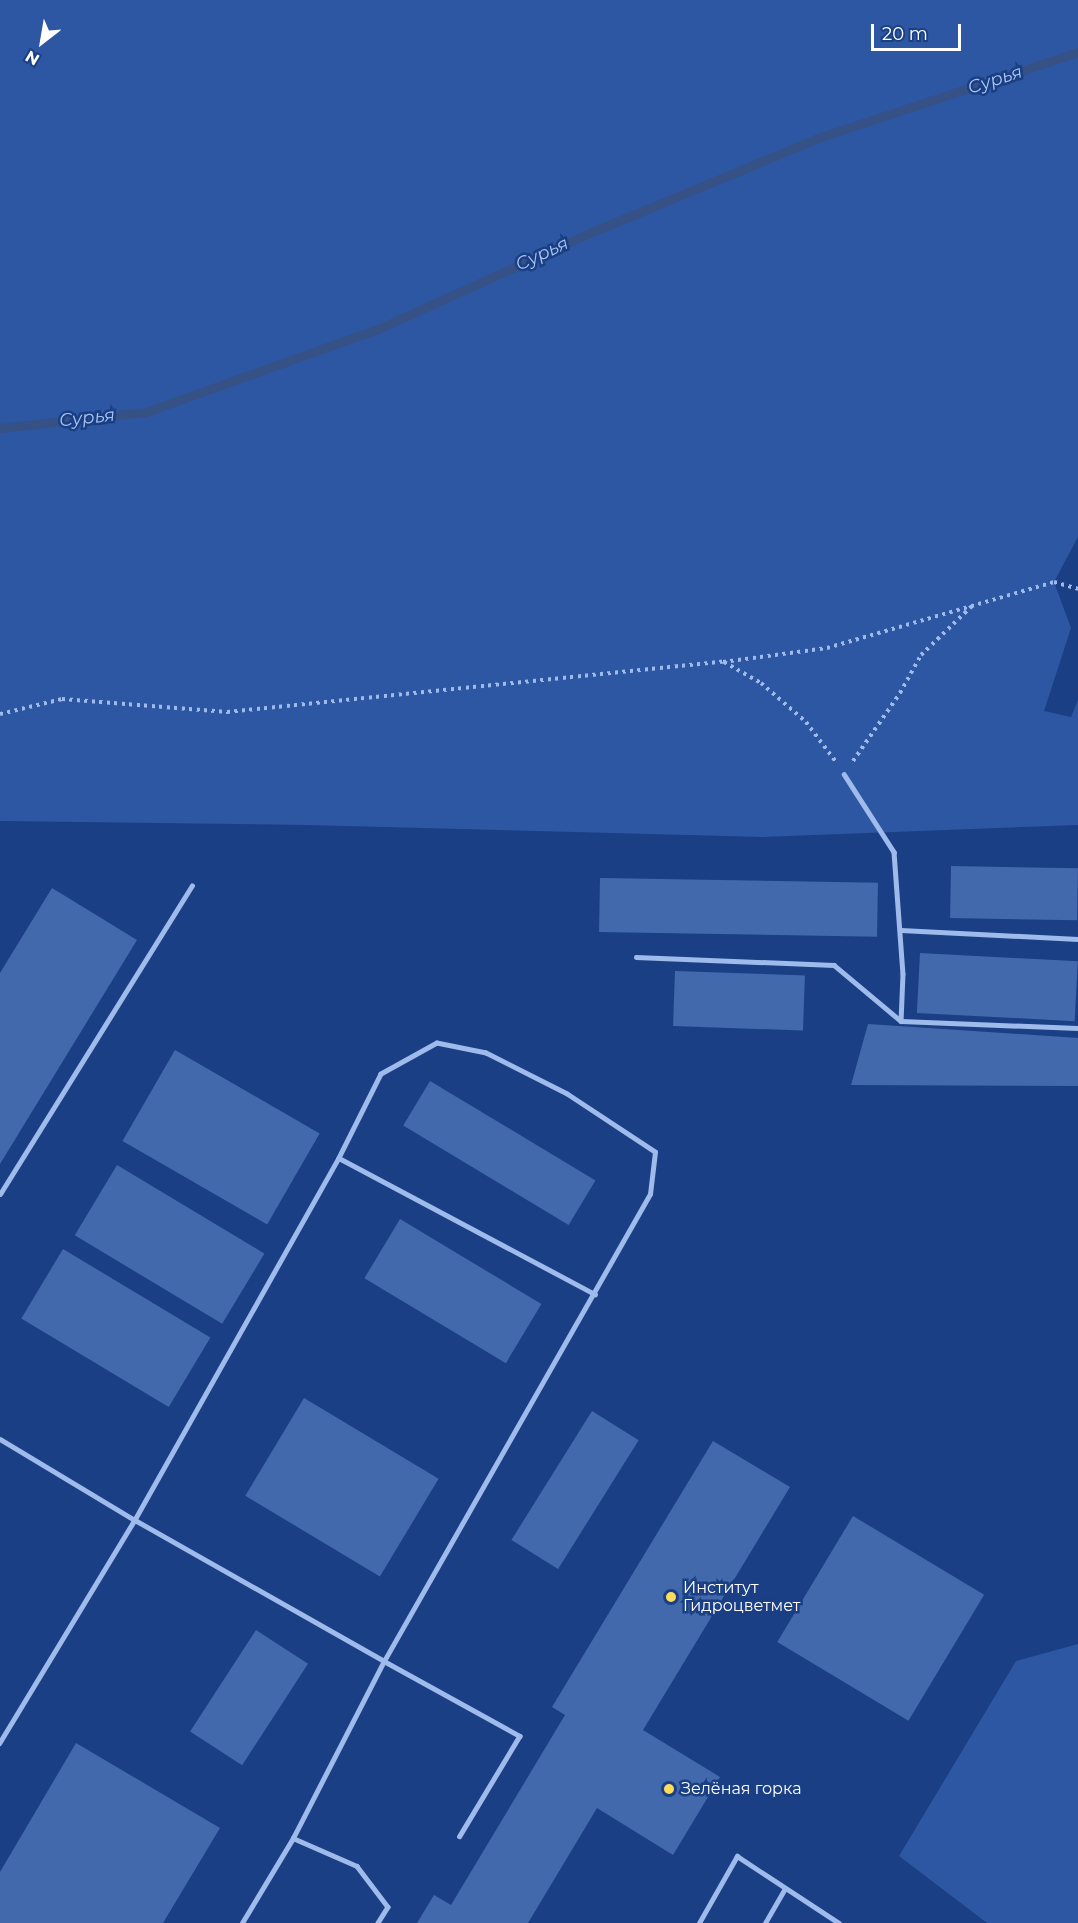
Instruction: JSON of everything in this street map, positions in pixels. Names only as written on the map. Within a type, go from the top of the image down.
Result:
[{"type":"lane","points":[[844,774],[894,852],[901,930],[901,1020]]},
{"type":"lane","points":[[0,1194],[192,886]]},
{"type":"lane","points":[[901,930],[1078,939]]},
{"type":"lane","points":[[636,957],[834,965],[901,1020],[1078,1028]]},
{"type":"lane","points":[[0,1743],[135,1520],[339,1158],[381,1074],[437,1043],[486,1053],[567,1094],[655,1152],[650,1194],[595,1294],[384,1660],[293,1838],[242,1923]]},
{"type":"lane","points":[[339,1158],[595,1294]]},
{"type":"lane","points":[[0,1439],[135,1520],[520,1736],[460,1836]]},
{"type":"lane","points":[[293,1838],[357,1866],[388,1907],[378,1923]]},
{"type":"lane","points":[[699,1923],[737,1856],[839,1923]]},
{"type":"lane","points":[[765,1923],[785,1889]]},
{"type":"path","points":[[0,714],[62,699],[226,712],[723,662],[827,648],[1054,582],[1078,589]]},
{"type":"path","points":[[723,662],[761,683],[806,722],[844,774],[900,693],[921,655],[972,605]]},
{"type":"shaded area","points":[[0,0],[1078,0],[1078,537],[1054,582],[1071,628],[1044,711],[1071,717],[1078,700],[1078,825],[762,837],[306,825],[0,821]]},
{"type":"shaded area","points":[[1078,1644],[1078,1923],[987,1923],[899,1856],[1016,1661]]},
{"type":"building","points":[[951,866],[1078,868],[1077,920],[950,918]]},
{"type":"building","points":[[600,878],[878,883],[877,937],[599,932]]},
{"type":"building","points":[[52,888],[137,940],[0,1164],[0,973]]},
{"type":"building","points":[[920,953],[1078,961],[1075,1021],[917,1013]]},
{"type":"building","points":[[675,971],[805,976],[803,1031],[673,1026]]},
{"type":"building","points":[[868,1024],[1078,1038],[1078,1086],[851,1085]]},
{"type":"building","points":[[175,1050],[320,1134],[267,1224],[122,1141]]},
{"type":"building","points":[[430,1081],[595,1180],[569,1225],[403,1126]]},
{"type":"building","points":[[117,1165],[264,1254],[222,1324],[75,1235]]},
{"type":"building","points":[[400,1219],[541,1304],[506,1363],[364,1278]]},
{"type":"building","points":[[63,1249],[210,1338],[169,1407],[21,1318]]},
{"type":"building","points":[[304,1398],[439,1479],[380,1577],[245,1496]]},
{"type":"building","points":[[592,1411],[639,1440],[558,1569],[511,1540]]},
{"type":"building","name":"Институт Гидроцветмет","points":[[713,1441],[790,1487],[643,1730],[720,1777],[673,1855],[597,1808],[528,1923],[417,1923],[434,1895],[451,1905],[565,1715],[552,1707]]},
{"type":"building","points":[[853,1516],[984,1595],[908,1721],[777,1642]]},
{"type":"building","points":[[256,1630],[308,1664],[242,1765],[190,1731]]},
{"type":"building","points":[[76,1743],[220,1828],[163,1923],[0,1923],[0,1872]]},
{"type":"waterway","name":"Сурья","points":[[0,428],[146,412],[378,329],[585,235],[818,138],[1078,52]]},
{"type":"place","name":"Институт Гидроцветмет","points":[[671,1597]]},
{"type":"place","name":"Зелёная горка","points":[[669,1789]]}]
